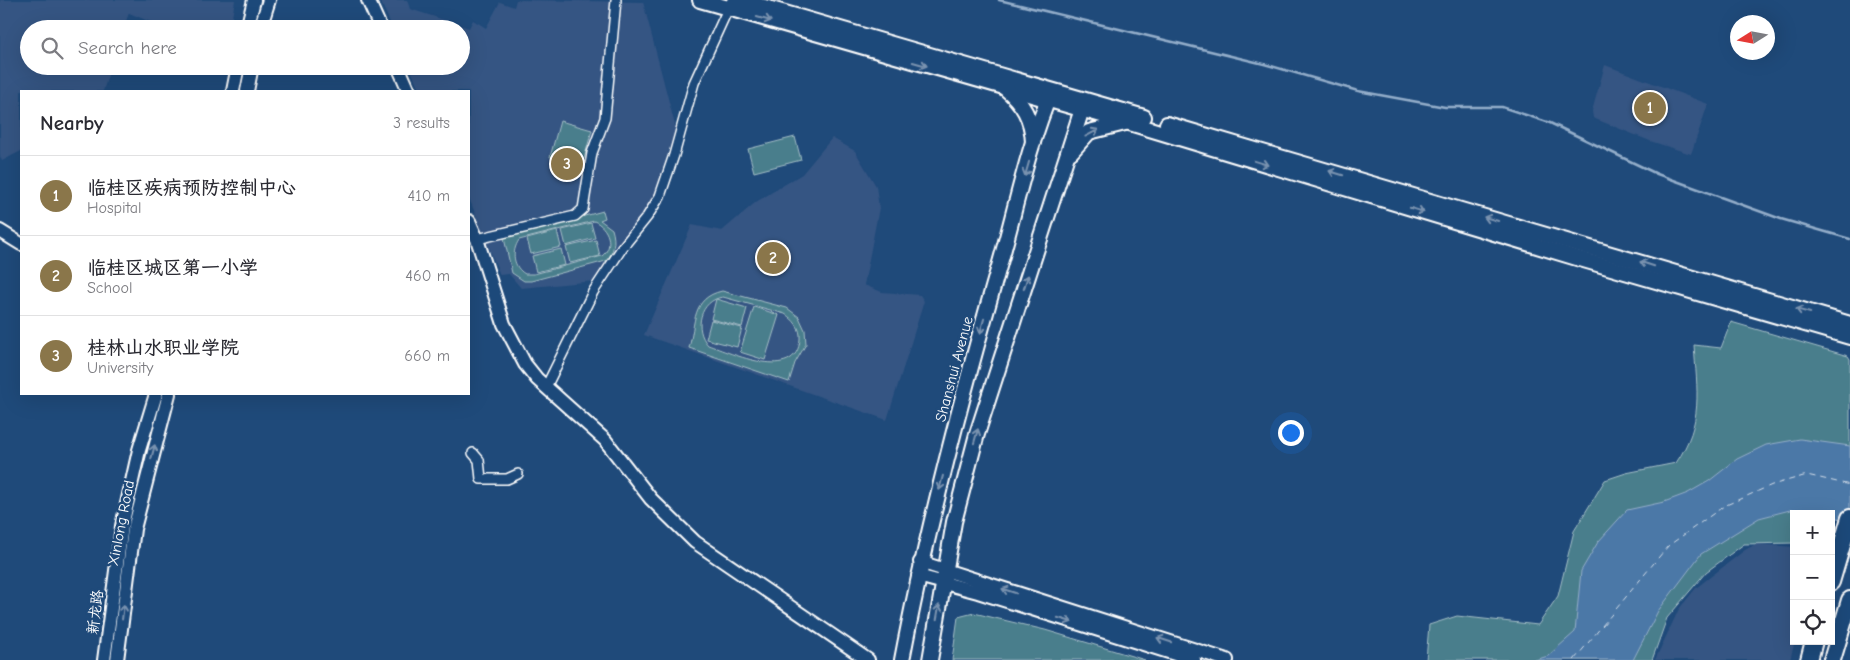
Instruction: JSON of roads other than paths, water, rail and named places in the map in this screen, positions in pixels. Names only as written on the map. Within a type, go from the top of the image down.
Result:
[{"type":"highway","points":[[1835,569],[1848,525]]},
{"type":"highway","points":[[1832,660],[1850,600]]},
{"type":"highway","points":[[1809,660],[1813,645]]},
{"type":"main road","points":[[700,0],[730,4],[1005,88],[1050,95]]},
{"type":"main road","points":[[740,0],[1050,95],[1850,324]]},
{"type":"main road","points":[[1005,88],[1015,96],[1030,119],[1033,148]]},
{"type":"main road","name":"Shanshui Avenue","points":[[902,660],[919,569],[967,379],[1050,95]]},
{"type":"main road","points":[[1084,104],[1127,122],[1570,256],[1850,337]]},
{"type":"main road","points":[[930,660],[954,522],[977,434],[1084,104]]},
{"type":"main road","points":[[1066,158],[1089,132],[1127,122]]},
{"type":"street","points":[[248,20],[254,0]]},
{"type":"street","points":[[263,20],[269,0]]},
{"type":"street","points":[[368,0],[377,20]]},
{"type":"street","points":[[477,239],[575,216],[583,209],[592,153],[606,118],[616,0]]},
{"type":"street","points":[[546,387],[593,292],[660,196],[694,83],[730,4]]},
{"type":"street","points":[[233,90],[236,75]]},
{"type":"street","points":[[247,90],[250,75]]},
{"type":"street","points":[[402,75],[409,90]]},
{"type":"street","points":[[470,222],[504,324],[525,364],[546,387],[605,440],[651,499],[696,542],[868,660]]},
{"type":"street","points":[[0,232],[20,243]]},
{"type":"street","name":"新龙路","points":[[111,659],[122,526],[139,450],[156,395]]},
{"type":"street","name":"Xinlong Road","points":[[111,659],[134,529],[169,395]]},
{"type":"street","points":[[473,453],[479,460],[481,479],[506,479],[518,474]]},
{"type":"street","points":[[919,569],[1227,660]]},
{"type":"street","points":[[944,576],[1194,660]]},
{"type":"waterway","points":[[999,0],[1264,64],[1358,91],[1445,107],[1502,107],[1550,123],[1657,174],[1781,219],[1850,239]]},
{"type":"place","name":"临桂区疾病预防控制中心","points":[[1650,108]]},
{"type":"place","name":"桂林山水职业学院","points":[[567,164]]},
{"type":"place","name":"临桂区城区第一小学","points":[[773,258]]}]
